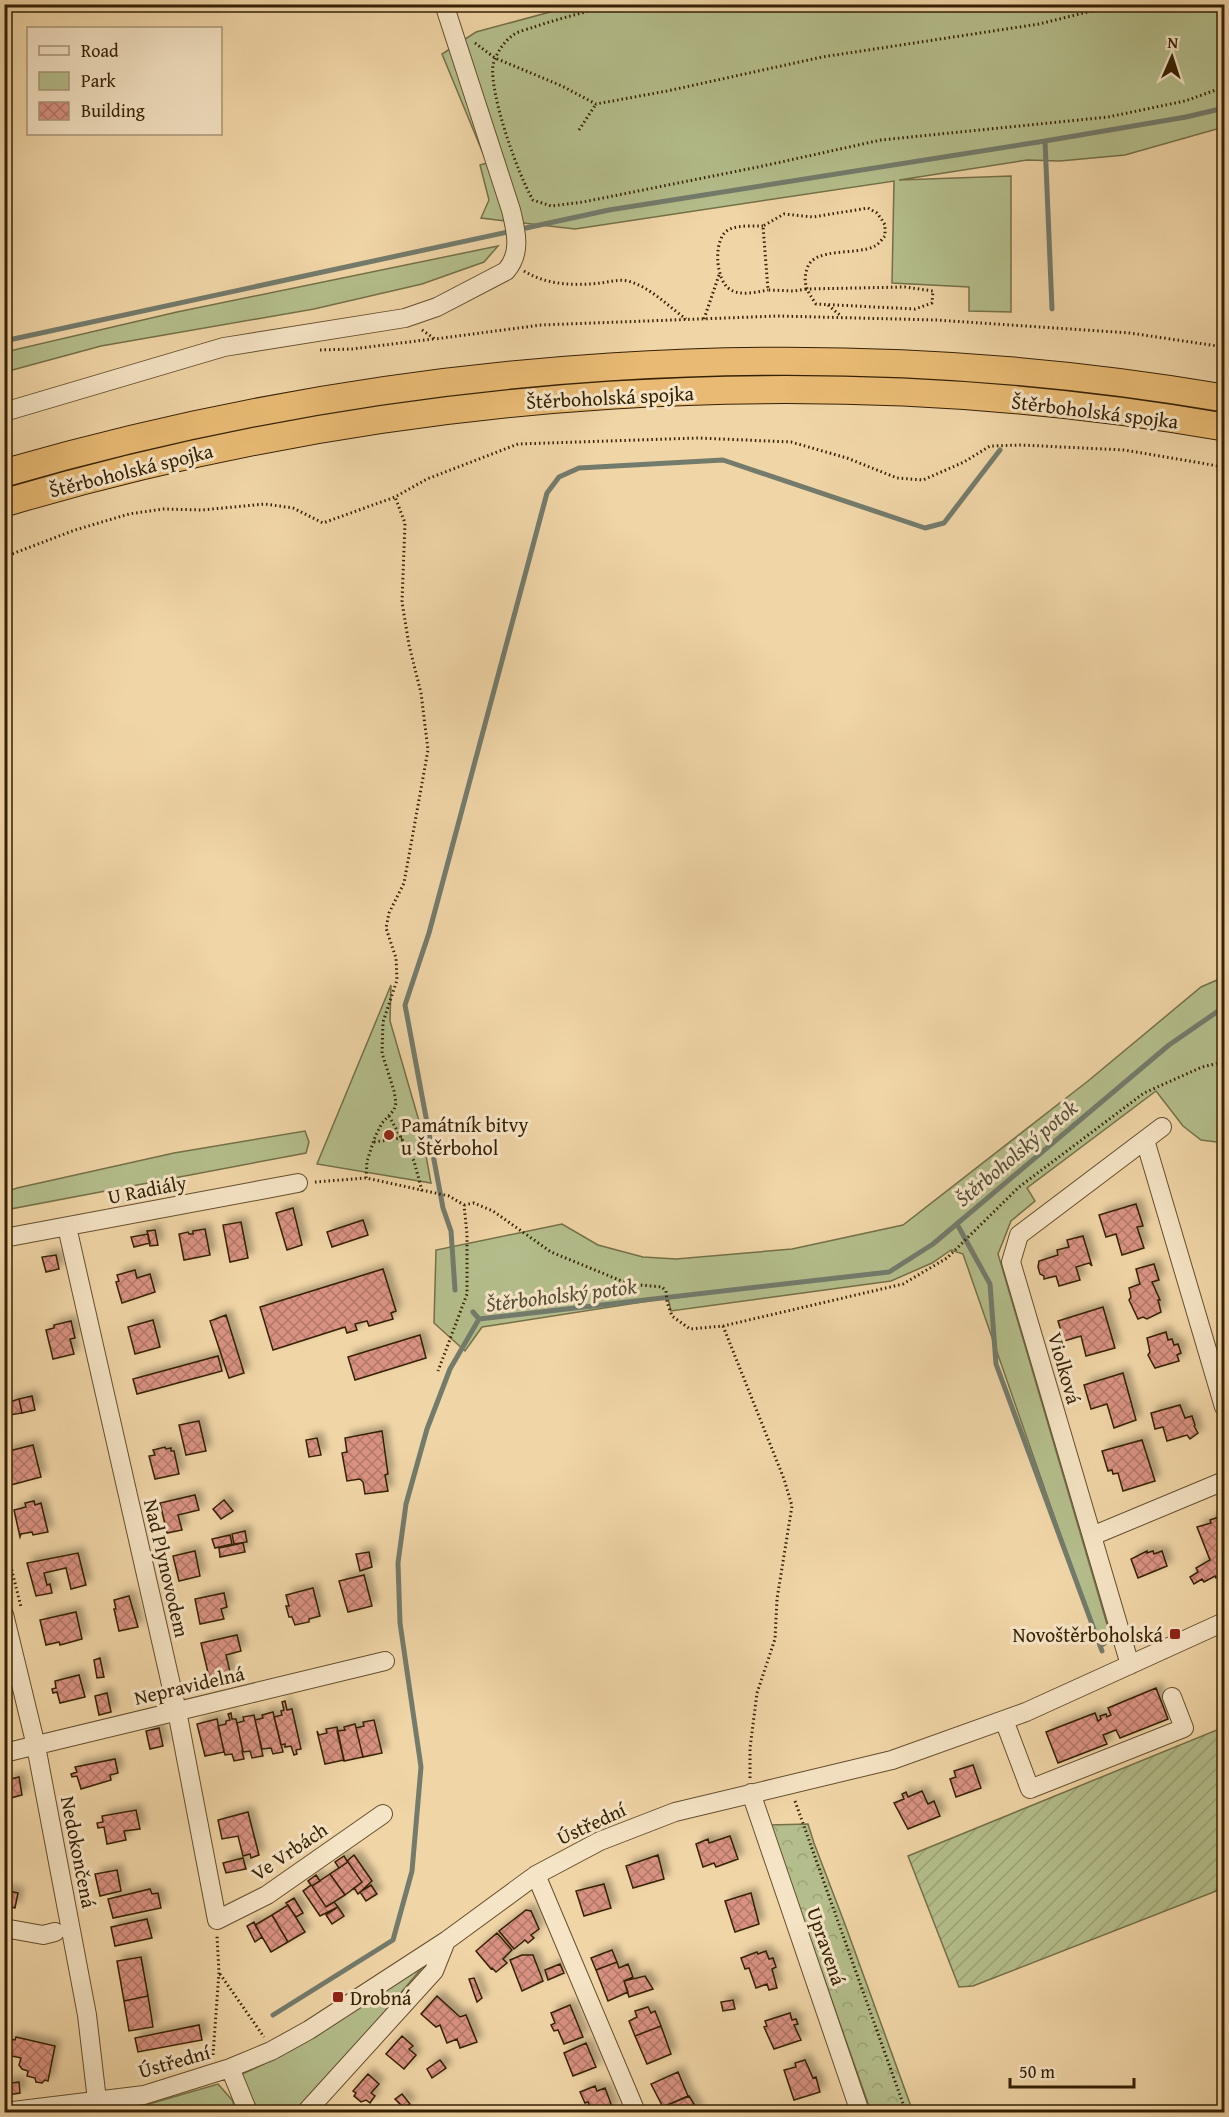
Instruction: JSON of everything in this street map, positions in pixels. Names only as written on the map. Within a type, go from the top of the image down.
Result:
[{"type":"highway","name":"Štěrboholská spojka","points":[[4,473],[105,445],[269,409],[446,382],[556,370],[729,362],[889,364],[1102,380],[1224,398]]},
{"type":"highway","name":"Štěrboholská spojka","points":[[4,503],[125,470],[252,441],[423,414],[598,396],[770,390],[933,395],[1118,411],[1224,427]]},
{"type":"street","points":[[4,412],[224,347],[405,318],[437,307],[506,271],[516,255],[516,232],[508,199],[444,4]]},
{"type":"street","name":"Violková","points":[[1130,1665],[1011,1262],[1019,1235],[1162,1127]]},
{"type":"street","points":[[1145,1140],[1224,1407]]},
{"type":"street","name":"U Radiály","points":[[4,1238],[298,1183]]},
{"type":"street","name":"Nad Plynovodem","points":[[67,1227],[177,1712],[217,1920]]},
{"type":"street","points":[[1092,1536],[1224,1481]]},
{"type":"street","name":"Nedokončená","points":[[4,1614],[9,1654],[36,1746],[87,2015],[97,2100]]},
{"type":"street","name":"Ústřední","points":[[11,2112],[144,2095],[230,2068],[271,2051],[309,2030],[446,1941],[536,1875],[600,1841],[675,1812],[892,1760],[1004,1719],[1224,1622]]},
{"type":"street","name":"Nepravidelná","points":[[4,1753],[384,1661]]},
{"type":"street","points":[[1004,1719],[1030,1789],[1184,1728],[1172,1697]]},
{"type":"street","name":"Upravená","points":[[751,1793],[860,2112]]},
{"type":"street","name":"Ve Vrbách","points":[[217,1920],[267,1895],[383,1814]]},
{"type":"street","points":[[536,1875],[636,2112]]},
{"type":"street","points":[[4,1928],[42,1935],[55,1932]]},
{"type":"street","points":[[306,2112],[434,1971],[446,1941]]},
{"type":"street","points":[[230,2068],[248,2112]]},
{"type":"path","points":[[614,4],[515,33],[502,45],[495,58],[494,93],[522,182],[532,200],[551,206],[583,202],[747,170],[880,140],[1108,117],[1185,101],[1224,87]]},
{"type":"path","points":[[452,27],[495,58],[562,86],[596,105],[822,57],[1039,24],[1120,4]]},
{"type":"path","points":[[579,130],[596,105]]},
{"type":"path","points":[[720,273],[718,246],[722,235],[729,229],[763,226],[784,214],[813,217],[868,208],[877,213],[882,220],[885,225],[885,236],[877,245],[867,249],[823,255],[813,259],[807,266],[804,280],[806,289],[816,304],[915,309],[932,303],[933,291],[904,287],[806,289],[794,291],[768,290],[748,293],[731,290],[724,285],[720,273]]},
{"type":"path","points":[[763,226],[768,290]]},
{"type":"path","points":[[512,264],[535,278],[554,282],[581,285],[626,280],[643,287],[686,320]]},
{"type":"path","points":[[704,319],[720,273]]},
{"type":"path","points":[[828,304],[842,317]]},
{"type":"path","points":[[405,318],[435,339],[541,325],[778,316],[936,320],[1130,333],[1224,347]]},
{"type":"path","points":[[4,556],[75,530],[129,514],[163,509],[202,510],[265,504],[293,508],[323,523],[395,497],[427,479],[518,444],[698,438],[791,442],[847,458],[897,478],[923,480],[964,462],[990,446],[1021,445],[1124,450],[1224,467]]},
{"type":"path","points":[[366,1178],[367,1161],[374,1142],[382,1124],[396,1103],[382,1053],[383,1022],[397,980],[396,958],[386,928],[389,913],[404,884],[428,750],[421,693],[409,645],[402,602],[405,523],[395,497]]},
{"type":"path","points":[[298,1183],[366,1178],[449,1196],[464,1205],[474,1203],[493,1211],[551,1252],[629,1284],[662,1287],[666,1291],[672,1316],[690,1329],[723,1326],[903,1284],[947,1258],[1019,1188],[1144,1093],[1202,1067],[1224,1062]]},
{"type":"path","points":[[389,1116],[414,1161],[423,1191]]},
{"type":"path","points":[[374,1142],[402,1138]]},
{"type":"path","points":[[438,1371],[467,1294],[467,1234],[464,1205]]},
{"type":"path","points":[[723,1326],[784,1479],[792,1506],[777,1599],[775,1639],[757,1693],[748,1770],[751,1793]]},
{"type":"path","points":[[789,1784],[906,2112]]},
{"type":"path","points":[[213,2060],[219,1972],[217,1920]]},
{"type":"path","points":[[219,1972],[265,2038]]},
{"type":"green space","points":[[576,5],[1224,5],[1224,127],[1125,155],[1060,161],[1027,160],[899,180],[1011,176],[1011,312],[969,311],[969,287],[892,283],[894,181],[575,229],[481,218],[489,200],[480,165],[487,163],[442,54],[476,32]]},
{"type":"green space","points":[[498,246],[484,262],[422,284],[314,309],[101,346],[5,372],[5,352],[177,312]]},
{"type":"green space","points":[[821,372],[1029,384],[1224,409],[1224,416],[695,380],[5,492],[5,483],[293,415],[554,381]]},
{"type":"green space","points":[[1224,977],[1224,1143],[1201,1140],[1183,1126],[1156,1091],[1027,1188],[1035,1201],[1011,1221],[998,1254],[1112,1641],[1100,1648],[963,1254],[951,1250],[932,1263],[891,1281],[671,1311],[668,1298],[482,1327],[465,1351],[434,1323],[436,1250],[562,1224],[598,1245],[643,1257],[676,1259],[792,1249],[903,1225],[1088,1081],[1201,987]]},
{"type":"green space","points":[[391,985],[390,1021],[421,1128],[431,1183],[317,1164]]},
{"type":"green space","points":[[305,1131],[309,1142],[306,1153],[5,1210],[5,1192],[17,1188],[174,1153]]},
{"type":"green space","points":[[1224,1727],[1224,1888],[973,1986],[959,1987],[908,1856]]},
{"type":"green space","points":[[808,1824],[913,2112],[871,2112],[770,1825]]},
{"type":"green space","points":[[427,1962],[313,2096],[296,2112],[259,2112],[240,2075],[313,2037]]},
{"type":"green space","points":[[218,2084],[232,2100],[237,2112],[126,2112],[122,2109],[149,2104]]},
{"type":"building","points":[[1136,1204],[1143,1226],[1137,1227],[1144,1248],[1122,1255],[1116,1234],[1106,1237],[1099,1215]]},
{"type":"building","points":[[293,1208],[302,1245],[287,1250],[276,1213]]},
{"type":"building","points":[[363,1220],[368,1235],[332,1247],[327,1232]]},
{"type":"building","points":[[241,1222],[248,1258],[230,1262],[223,1225]]},
{"type":"building","points":[[205,1229],[210,1255],[184,1260],[179,1234],[188,1232],[193,1234],[193,1231]]},
{"type":"building","points":[[155,1230],[158,1245],[150,1246],[147,1231]]},
{"type":"building","points":[[148,1234],[150,1243],[134,1247],[131,1237]]},
{"type":"building","points":[[1083,1236],[1092,1266],[1089,1263],[1076,1267],[1080,1280],[1059,1286],[1056,1276],[1044,1279],[1038,1267],[1039,1261],[1058,1255],[1057,1250],[1069,1247],[1067,1240]]},
{"type":"building","points":[[56,1255],[59,1269],[46,1272],[42,1257]]},
{"type":"building","points":[[1154,1264],[1159,1280],[1152,1282],[1160,1300],[1158,1300],[1161,1312],[1147,1319],[1143,1317],[1138,1319],[1129,1300],[1131,1297],[1129,1288],[1140,1284],[1136,1269]]},
{"type":"building","points":[[383,1269],[396,1311],[391,1313],[393,1319],[369,1326],[367,1321],[355,1324],[357,1330],[347,1333],[345,1327],[273,1350],[260,1307]]},
{"type":"building","points":[[135,1270],[137,1278],[150,1274],[155,1292],[122,1303],[116,1282],[119,1281],[117,1275]]},
{"type":"building","points":[[1103,1307],[1115,1348],[1086,1356],[1081,1336],[1064,1341],[1058,1321]]},
{"type":"building","points":[[226,1315],[244,1373],[229,1378],[210,1321]]},
{"type":"building","points":[[153,1320],[160,1347],[135,1354],[128,1327]]},
{"type":"building","points":[[71,1321],[75,1338],[70,1339],[74,1354],[53,1359],[46,1330],[54,1328],[54,1325]]},
{"type":"building","points":[[1166,1332],[1168,1340],[1172,1339],[1174,1345],[1178,1344],[1181,1353],[1177,1355],[1179,1361],[1155,1368],[1148,1355],[1150,1352],[1147,1338]]},
{"type":"building","points":[[420,1335],[426,1358],[355,1380],[348,1357]]},
{"type":"building","points":[[218,1356],[222,1371],[137,1394],[133,1379]]},
{"type":"building","points":[[1123,1373],[1136,1420],[1114,1428],[1107,1404],[1091,1409],[1084,1385]]},
{"type":"building","points":[[32,1396],[35,1410],[22,1413],[19,1399]]},
{"type":"building","points":[[19,1399],[22,1413],[10,1415],[9,1402]]},
{"type":"building","points":[[1180,1405],[1185,1418],[1192,1416],[1198,1433],[1190,1439],[1187,1435],[1167,1441],[1163,1427],[1155,1429],[1151,1413]]},
{"type":"building","points":[[199,1421],[206,1451],[186,1455],[179,1425]]},
{"type":"building","points":[[382,1431],[388,1491],[365,1494],[363,1482],[360,1479],[347,1481],[342,1453],[347,1452],[345,1438]]},
{"type":"building","points":[[317,1438],[321,1455],[309,1457],[306,1440]]},
{"type":"building","points":[[1142,1440],[1155,1481],[1123,1491],[1118,1473],[1113,1474],[1112,1470],[1108,1471],[1102,1451]]},
{"type":"building","points":[[33,1445],[41,1477],[7,1486],[4,1472],[10,1471],[5,1452]]},
{"type":"building","points":[[165,1447],[174,1451],[179,1474],[155,1479],[149,1456],[155,1455],[153,1450]]},
{"type":"building","points":[[195,1495],[199,1510],[178,1515],[182,1530],[167,1533],[160,1503]]},
{"type":"building","points":[[224,1500],[233,1511],[221,1519],[213,1509]]},
{"type":"building","points":[[34,1501],[35,1505],[41,1503],[48,1532],[33,1535],[32,1532],[21,1534],[20,1537],[14,1510],[26,1507],[25,1503]]},
{"type":"building","points":[[1219,1517],[1224,1537],[1224,1573],[1204,1582],[1202,1579],[1194,1584],[1190,1577],[1198,1572],[1196,1568],[1210,1560],[1197,1527],[1211,1523],[1210,1520]]},
{"type":"building","points":[[245,1531],[247,1542],[234,1544],[232,1534]]},
{"type":"building","points":[[230,1535],[232,1544],[215,1548],[212,1539]]},
{"type":"building","points":[[243,1543],[245,1552],[220,1557],[219,1548]]},
{"type":"building","points":[[195,1551],[200,1576],[179,1581],[173,1556]]},
{"type":"building","points":[[1147,1551],[1147,1553],[1153,1551],[1154,1554],[1162,1551],[1167,1566],[1138,1578],[1131,1559]]},
{"type":"building","points":[[369,1552],[372,1567],[360,1571],[356,1554]]},
{"type":"building","points":[[78,1553],[86,1585],[71,1589],[66,1568],[44,1573],[52,1593],[36,1596],[27,1563]]},
{"type":"building","points":[[364,1575],[372,1606],[348,1612],[339,1581]]},
{"type":"building","points":[[313,1588],[320,1616],[309,1619],[309,1622],[295,1625],[292,1617],[289,1617],[286,1595]]},
{"type":"building","points":[[224,1593],[227,1607],[221,1609],[224,1619],[200,1624],[195,1599]]},
{"type":"building","points":[[129,1596],[138,1627],[119,1631],[114,1600]]},
{"type":"building","points":[[76,1612],[82,1639],[60,1645],[59,1642],[46,1645],[40,1620]]},
{"type":"building","points":[[237,1635],[241,1651],[226,1655],[231,1676],[210,1681],[201,1643]]},
{"type":"building","points":[[100,1658],[104,1677],[97,1678],[94,1660]]},
{"type":"building","points":[[79,1675],[85,1697],[60,1703],[57,1692],[53,1693],[52,1689],[56,1688],[55,1681]]},
{"type":"building","points":[[1156,1688],[1168,1719],[1120,1738],[1116,1730],[1103,1735],[1107,1744],[1058,1763],[1046,1732],[1095,1713],[1098,1721],[1101,1719],[1100,1716],[1111,1715],[1108,1708]]},
{"type":"building","points":[[107,1693],[111,1712],[99,1715],[95,1696]]},
{"type":"building","points":[[285,1701],[287,1710],[292,1709],[301,1749],[296,1750],[297,1754],[294,1755],[291,1746],[281,1745],[274,1717],[282,1715],[281,1711],[284,1710],[282,1702]]},
{"type":"building","points":[[273,1712],[283,1752],[273,1754],[271,1748],[262,1749],[255,1720]]},
{"type":"building","points":[[231,1713],[232,1719],[236,1719],[244,1759],[234,1761],[232,1754],[225,1755],[218,1726],[230,1720],[228,1714]]},
{"type":"building","points":[[254,1715],[263,1756],[252,1758],[250,1751],[243,1752],[237,1723],[244,1721],[243,1717]]},
{"type":"building","points":[[217,1719],[224,1752],[205,1756],[197,1724]]},
{"type":"building","points":[[374,1720],[382,1753],[363,1757],[356,1728],[364,1726],[363,1722]]},
{"type":"building","points":[[355,1724],[363,1757],[344,1761],[337,1731],[345,1730],[344,1727]]},
{"type":"building","points":[[337,1727],[344,1760],[325,1764],[317,1731],[319,1735],[327,1733],[326,1729]]},
{"type":"building","points":[[159,1728],[163,1746],[150,1749],[146,1731]]},
{"type":"building","points":[[115,1759],[118,1773],[110,1775],[111,1780],[81,1789],[77,1776],[72,1777],[71,1774],[77,1772],[75,1767]]},
{"type":"building","points":[[973,1765],[981,1788],[956,1797],[950,1779],[956,1777],[954,1771]]},
{"type":"building","points":[[19,1777],[22,1795],[11,1798],[7,1780]]},
{"type":"building","points":[[922,1791],[928,1804],[934,1801],[940,1816],[908,1829],[894,1803],[904,1799],[902,1794],[906,1792],[908,1797]]},
{"type":"building","points":[[136,1810],[140,1829],[124,1831],[126,1840],[107,1844],[104,1827],[98,1828],[97,1823],[103,1822],[102,1816]]},
{"type":"building","points":[[248,1812],[259,1855],[251,1858],[250,1854],[243,1856],[238,1836],[222,1839],[218,1820]]},
{"type":"building","points":[[730,1836],[738,1859],[716,1867],[714,1863],[703,1867],[696,1844],[708,1839],[709,1843]]},
{"type":"building","points":[[354,1855],[372,1881],[358,1894],[354,1888],[362,1882],[348,1862],[339,1868],[335,1862],[344,1856],[347,1861]]},
{"type":"building","points":[[658,1855],[664,1879],[633,1888],[626,1866]]},
{"type":"building","points":[[243,1858],[246,1869],[226,1873],[223,1863]]},
{"type":"building","points":[[348,1862],[362,1882],[345,1895],[330,1874]]},
{"type":"building","points":[[117,1870],[121,1891],[100,1896],[95,1874]]},
{"type":"building","points":[[330,1874],[345,1895],[326,1907],[312,1886]]},
{"type":"building","points":[[316,1875],[320,1881],[312,1886],[326,1907],[334,1902],[338,1907],[320,1916],[303,1891],[311,1885],[308,1881]]},
{"type":"building","points":[[604,1884],[611,1908],[584,1916],[576,1891]]},
{"type":"building","points":[[371,1885],[377,1894],[366,1901],[360,1892]]},
{"type":"building","points":[[150,1889],[152,1894],[158,1893],[161,1908],[113,1918],[108,1899]]},
{"type":"building","points":[[4,1890],[18,1893],[15,1908],[4,1906]]},
{"type":"building","points":[[751,1893],[759,1924],[735,1932],[725,1901]]},
{"type":"building","points":[[294,1898],[303,1913],[296,1917],[286,1903]]},
{"type":"building","points":[[288,1905],[305,1932],[288,1942],[272,1915]]},
{"type":"building","points":[[338,1907],[344,1916],[332,1924],[326,1915]]},
{"type":"building","points":[[526,1910],[531,1911],[539,1929],[531,1935],[534,1938],[528,1943],[525,1940],[514,1949],[499,1931]]},
{"type":"building","points":[[272,1915],[288,1942],[271,1952],[255,1925]]},
{"type":"building","points":[[147,1919],[152,1938],[115,1946],[111,1927]]},
{"type":"building","points":[[254,1922],[262,1937],[255,1942],[247,1926]]},
{"type":"building","points":[[497,1933],[512,1950],[503,1959],[507,1963],[496,1972],[476,1951]]},
{"type":"building","points":[[612,1950],[617,1962],[596,1970],[591,1958]]},
{"type":"building","points":[[766,1951],[769,1959],[773,1958],[776,1967],[772,1969],[777,1988],[769,1990],[767,1984],[756,1988],[749,1968],[745,1969],[741,1958]]},
{"type":"building","points":[[522,1955],[533,1955],[543,1981],[522,1991],[510,1960]]},
{"type":"building","points":[[141,1957],[148,1996],[124,2001],[117,1961]]},
{"type":"building","points":[[617,1962],[619,1968],[628,1964],[633,1977],[624,1981],[628,1992],[608,2001],[596,1970]]},
{"type":"building","points":[[560,1964],[564,1973],[548,1980],[545,1970]]},
{"type":"building","points":[[645,1976],[653,1989],[629,1997],[624,1981]]},
{"type":"building","points":[[474,1978],[482,1998],[477,2002],[469,1979]]},
{"type":"building","points":[[148,1996],[153,2027],[129,2031],[124,2001]]},
{"type":"building","points":[[437,1996],[460,2017],[466,2015],[477,2042],[460,2048],[457,2039],[447,2043],[440,2025],[436,2027],[421,2014]]},
{"type":"building","points":[[733,2000],[735,2009],[723,2011],[721,2002]]},
{"type":"building","points":[[570,2005],[583,2037],[564,2044],[558,2030],[554,2031],[551,2025],[555,2023],[551,2013]]},
{"type":"building","points":[[648,2007],[651,2013],[655,2011],[661,2026],[635,2036],[629,2021],[637,2017],[635,2011]]},
{"type":"building","points":[[790,2013],[792,2020],[796,2019],[798,2024],[794,2025],[801,2040],[774,2049],[764,2027],[767,2026],[765,2021]]},
{"type":"building","points":[[199,2025],[202,2040],[138,2052],[135,2038]]},
{"type":"building","points":[[661,2026],[671,2054],[647,2064],[635,2036]]},
{"type":"building","points":[[402,2036],[413,2046],[409,2049],[416,2055],[404,2069],[386,2054]]},
{"type":"building","points":[[16,2037],[55,2046],[48,2081],[36,2082],[35,2078],[27,2076],[28,2071],[19,2065],[21,2058],[7,2055],[10,2039],[15,2040]]},
{"type":"building","points":[[586,2043],[596,2067],[573,2076],[564,2053]]},
{"type":"building","points":[[440,2060],[446,2068],[432,2078],[427,2069]]},
{"type":"building","points":[[805,2060],[813,2078],[816,2077],[820,2092],[794,2100],[784,2070],[796,2067],[795,2063]]},
{"type":"building","points":[[678,2072],[688,2096],[663,2107],[651,2084]]},
{"type":"building","points":[[368,2074],[379,2084],[371,2093],[375,2096],[370,2103],[366,2100],[361,2102],[354,2096],[356,2093],[353,2091]]},
{"type":"building","points":[[19,2082],[20,2093],[7,2095],[4,2092],[4,2084]]},
{"type":"building","points":[[595,2086],[597,2091],[605,2088],[613,2109],[604,2112],[577,2112],[590,2106],[588,2102],[585,2103],[580,2092]]},
{"type":"building","points":[[402,2094],[410,2104],[404,2108],[395,2099]]},
{"type":"building","points":[[689,2096],[699,2112],[665,2112],[663,2107]]},
{"type":"waterway","points":[[4,341],[609,210],[1045,141],[1186,117],[1224,108]]},
{"type":"waterway","points":[[1045,141],[1052,309]]},
{"type":"waterway","points":[[455,1290],[451,1231],[443,1208],[405,1005],[429,933],[547,493],[559,477],[579,468],[723,460],[925,528],[944,523],[1000,450]]},
{"type":"waterway","name":"Štěrboholský potok","points":[[273,2015],[393,1940],[412,1871],[421,1767],[400,1623],[398,1563],[406,1504],[427,1429],[450,1369],[479,1319],[889,1272],[933,1244],[1169,1045],[1224,1007]]},
{"type":"waterway","points":[[957,1224],[990,1284],[996,1364],[1102,1651]]},
{"type":"waterway","points":[[473,1312],[479,1319]]},
{"type":"place","name":"Památník bitvy u Štěrbohol","points":[[389,1135]]},
{"type":"place","name":"Novoštěrboholská","points":[[1175,1634]]},
{"type":"place","name":"Drobná","points":[[338,1997]]}]
